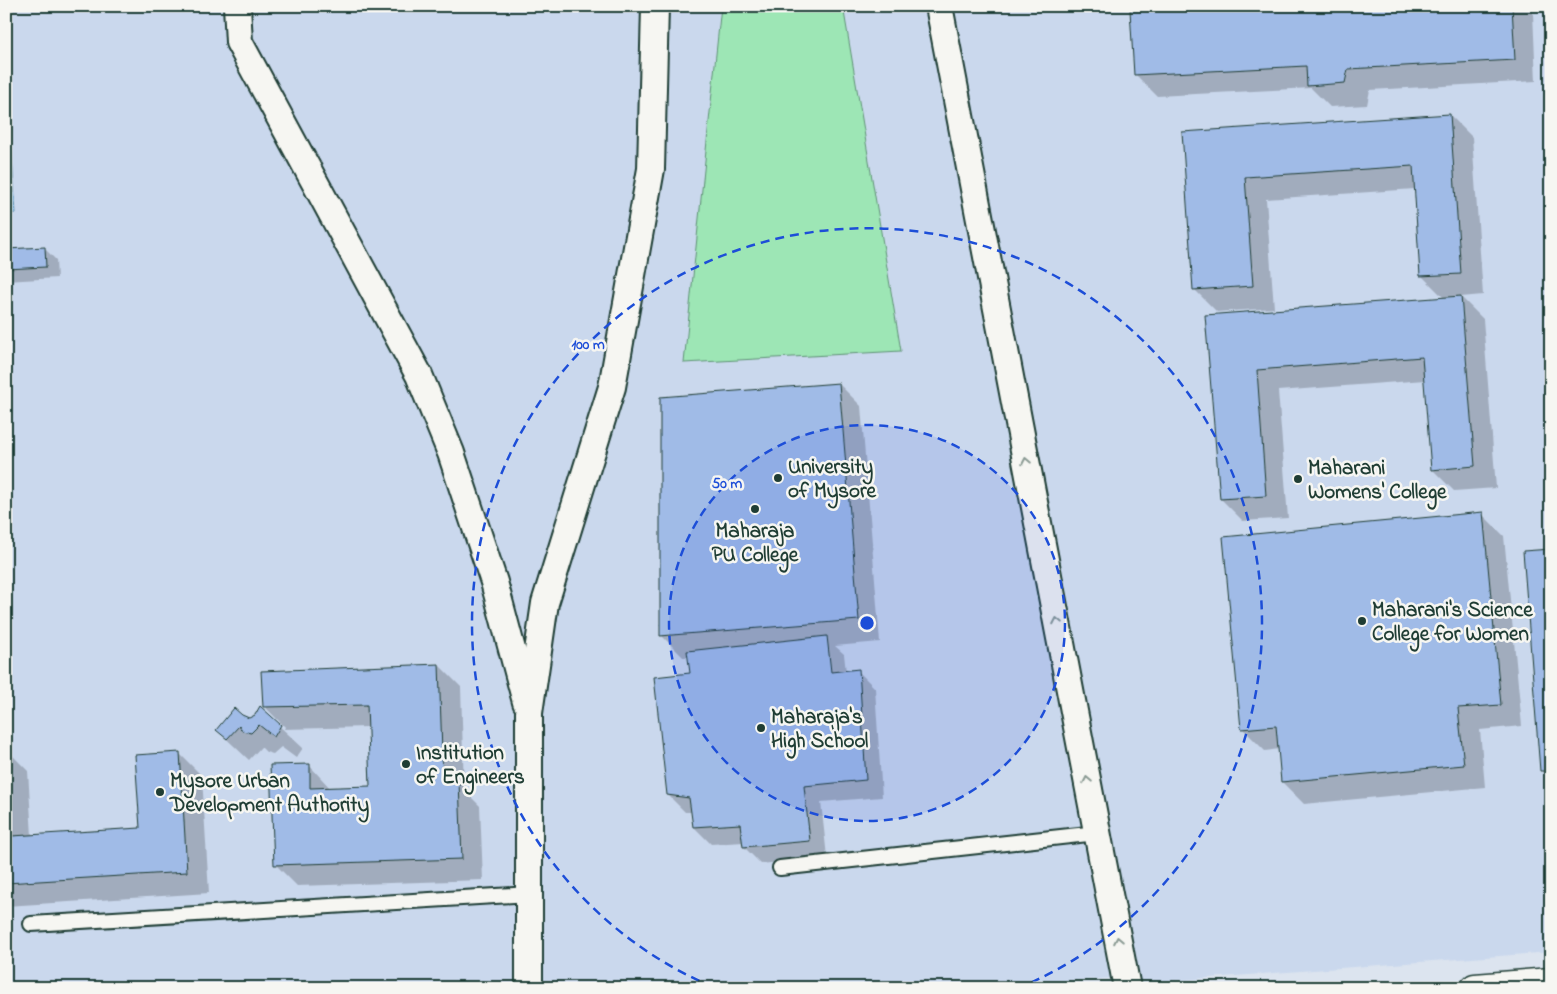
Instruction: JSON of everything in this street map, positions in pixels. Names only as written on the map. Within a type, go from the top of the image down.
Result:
[{"type":"main road","points":[[1475,988],[1551,982]]},
{"type":"street","points":[[237,6],[239,42],[419,375],[444,436],[494,582],[529,713]]},
{"type":"street","points":[[529,988],[529,713],[545,603],[612,387],[652,170],[656,6]]},
{"type":"street","points":[[939,6],[1128,988]]},
{"type":"lane","points":[[780,868],[1097,833]]},
{"type":"lane","points":[[31,924],[530,894]]},
{"type":"shaded area","name":"University of Mysore","points":[[6,6],[1551,6],[1551,952],[1130,984],[1129,977],[969,988],[6,988]]},
{"type":"green space","points":[[721,6],[843,6],[901,351],[684,363]]},
{"type":"water","points":[[6,143],[11,143],[16,213],[6,214]]},
{"type":"building","points":[[1192,6],[1512,6],[1515,60],[1348,69],[1345,83],[1307,86],[1306,66],[1134,75],[1130,10]]},
{"type":"building","points":[[1450,114],[1461,274],[1420,276],[1413,166],[1245,177],[1253,286],[1193,290],[1182,132]]},
{"type":"building","points":[[45,247],[46,267],[6,269],[6,249]]},
{"type":"building","points":[[1461,296],[1475,466],[1431,470],[1422,357],[1257,370],[1266,496],[1220,499],[1205,315]]},
{"type":"building","name":"Maharaja PU College","points":[[839,383],[859,620],[660,636],[660,397]]},
{"type":"building","name":"Maharani's Science College for Women","points":[[1483,512],[1501,705],[1458,708],[1464,765],[1281,782],[1276,726],[1241,729],[1223,537]]},
{"type":"building","points":[[1551,549],[1551,771],[1540,771],[1523,551]]},
{"type":"building","name":"Maharaja's High School","points":[[827,636],[831,672],[859,669],[866,780],[804,786],[810,841],[743,847],[740,824],[693,827],[689,798],[667,795],[654,677],[690,673],[687,651]]},
{"type":"building","name":"Institution of Engineers","points":[[439,664],[443,783],[459,782],[462,859],[274,865],[270,765],[310,764],[310,788],[370,786],[367,705],[263,707],[261,671]]},
{"type":"building","points":[[260,706],[281,725],[274,737],[259,725],[251,733],[242,731],[239,726],[227,739],[216,730],[234,708],[249,718],[255,715]]},
{"type":"building","name":"Mysore Urban Development Authority","points":[[6,748],[12,836],[140,828],[135,755],[180,752],[187,872],[6,883]]},
{"type":"place","name":"University of Mysore","points":[[778,478]]},
{"type":"place","name":"Maharani Womens' College","points":[[1298,479]]},
{"type":"place","name":"Maharaja PU College","points":[[755,509]]},
{"type":"place","name":"Maharani's Science College for Women","points":[[1362,621]]},
{"type":"place","name":"Maharaja's High School","points":[[761,728]]},
{"type":"place","name":"Institution of Engineers","points":[[406,764]]},
{"type":"place","name":"Mysore Urban Development Authority","points":[[160,792]]}]
